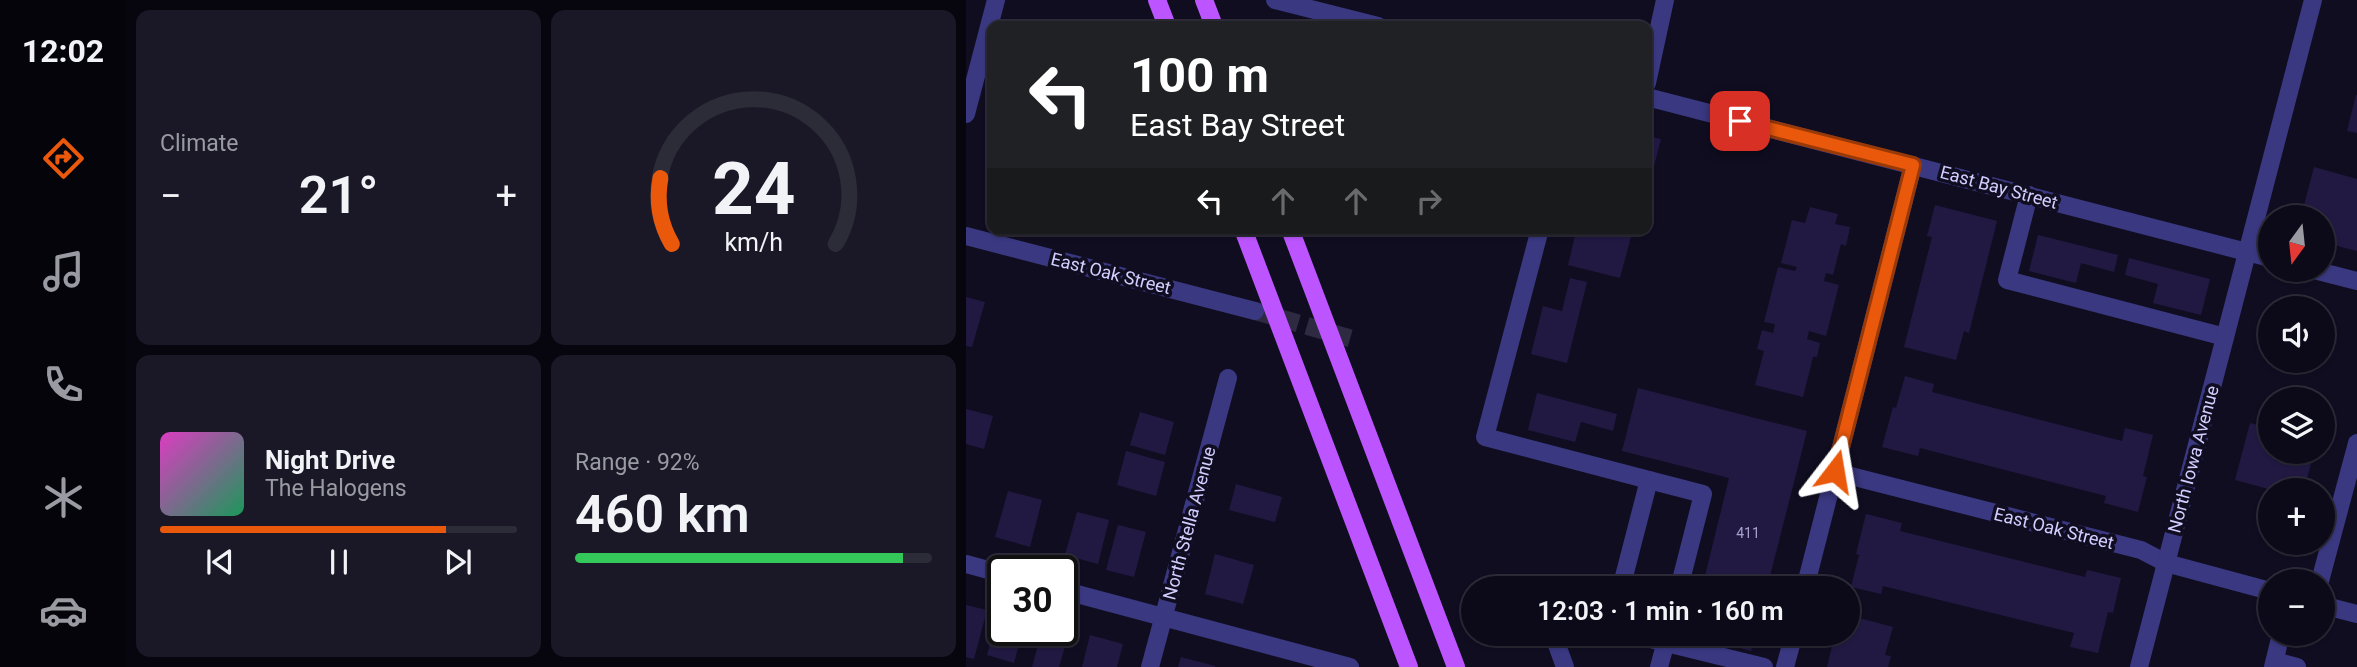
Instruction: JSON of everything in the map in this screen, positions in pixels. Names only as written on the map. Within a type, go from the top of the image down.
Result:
[{"type":"main road","points":[[1157,0],[1165,21]]},
{"type":"main road","points":[[1204,0],[1211,21]]},
{"type":"main road","points":[[1245,235],[1409,667]]},
{"type":"main road","points":[[1292,235],[1456,667]]},
{"type":"street","points":[[990,21],[996,0]]},
{"type":"street","points":[[1275,0],[1358,21]]},
{"type":"street","points":[[1652,60],[1665,0]]},
{"type":"street","name":"North Iowa Avenue","points":[[2139,667],[2313,0]]},
{"type":"street","points":[[966,114],[987,34]]},
{"type":"street","name":"East Bay Street","points":[[1652,98],[2258,255]]},
{"type":"street","points":[[1808,576],[1913,165]]},
{"type":"street","points":[[2029,195],[2007,279],[2225,337]]},
{"type":"street","points":[[1538,235],[1485,437],[1703,494],[1682,576]]},
{"type":"street","name":"East Oak Street","points":[[966,236],[1255,311]]},
{"type":"street","points":[[2335,275],[2357,281]]},
{"type":"street","name":"North Stella Avenue","points":[[1150,667],[1228,379]]},
{"type":"street","points":[[2323,569],[2357,443]]},
{"type":"street","name":"East Oak Street","points":[[1835,471],[2141,550],[2166,563],[2258,588]]},
{"type":"street","points":[[1624,576],[1648,480]]},
{"type":"street","points":[[966,564],[987,570]]},
{"type":"street","points":[[1078,594],[1350,667]]},
{"type":"street","points":[[2335,608],[2357,614]]},
{"type":"street","points":[[1557,646],[1565,667]]},
{"type":"street","points":[[1659,667],[1665,646]]},
{"type":"street","points":[[1694,646],[1764,667]]},
{"type":"street","points":[[1786,667],[1791,646]]},
{"type":"street","points":[[2278,646],[2274,664],[2297,667]]},
{"type":"building","points":[[2357,95],[2357,133],[2347,131]]},
{"type":"building","points":[[1652,137],[1661,139],[1652,170]]},
{"type":"building","points":[[2314,167],[2357,179],[2357,251],[2335,245],[2335,205],[2304,205]]},
{"type":"building","points":[[1935,205],[1997,221],[1969,333],[1964,331],[1956,360],[1904,347],[1932,237],[1927,236]]},
{"type":"building","points":[[1810,207],[1838,214],[1835,224],[1850,227],[1846,246],[1841,244],[1833,275],[1826,273],[1824,281],[1839,285],[1826,336],[1809,331],[1807,339],[1820,343],[1817,357],[1813,357],[1803,397],[1755,385],[1764,351],[1757,349],[1762,330],[1773,333],[1775,324],[1764,322],[1778,267],[1795,271],[1797,267],[1781,263],[1792,220],[1805,223]]},
{"type":"building","points":[[1570,235],[1631,235],[1620,278],[1568,265],[1575,236]]},
{"type":"building","points":[[2038,235],[2118,255],[2114,272],[2081,263],[2076,283],[2029,271]]},
{"type":"building","points":[[2129,258],[2210,279],[2201,315],[2153,303],[2158,284],[2125,275]]},
{"type":"building","points":[[1570,278],[1587,282],[1567,363],[1531,354],[1543,306],[1562,311]]},
{"type":"building","points":[[966,297],[985,302],[972,347],[966,346]]},
{"type":"building","points":[[1905,376],[1934,384],[1932,392],[2122,441],[2125,428],[2153,435],[2143,476],[2147,477],[2138,512],[2104,503],[2106,496],[1920,448],[1918,456],[1882,447]]},
{"type":"building","points":[[1638,388],[1807,431],[1770,576],[1705,576],[1729,478],[1622,451]]},
{"type":"building","points":[[1537,393],[1617,414],[1613,431],[1581,422],[1575,442],[1528,430]]},
{"type":"building","points":[[966,409],[993,416],[984,449],[966,444]]},
{"type":"building","points":[[1140,412],[1174,422],[1165,455],[1130,445]]},
{"type":"building","points":[[2250,423],[2258,425],[2258,464],[2311,464],[2307,478],[2258,478],[2258,486],[2235,480]]},
{"type":"building","points":[[1126,451],[1165,462],[1156,496],[1117,485]]},
{"type":"building","points":[[1236,484],[1282,497],[1275,522],[1229,510]]},
{"type":"building","points":[[1008,491],[1042,500],[1030,547],[995,537]]},
{"type":"building","points":[[1077,512],[1109,520],[1098,564],[1078,559],[1078,555],[1065,555]]},
{"type":"building","points":[[1866,514],[1902,523],[1900,531],[2085,577],[2087,570],[2121,578],[2113,613],[2108,612],[2098,653],[2070,647],[2074,633],[1883,586],[1881,594],[1860,589],[1860,576],[1854,576],[1859,555],[1856,554]]},
{"type":"building","points":[[1118,525],[1146,532],[1134,577],[1106,570]]},
{"type":"building","points":[[1215,554],[1254,565],[1243,604],[1205,594]]},
{"type":"building","points":[[966,605],[987,610],[974,659],[966,657]]},
{"type":"building","points":[[1860,618],[1893,627],[1885,655],[1891,656],[1888,667],[1827,667],[1832,646],[1860,646]]},
{"type":"building","points":[[1090,635],[1123,644],[1117,667],[1082,667]]},
{"type":"building","points":[[989,646],[1019,646],[1014,663],[987,655]]},
{"type":"building","points":[[1038,646],[1065,646],[1059,667],[1032,667]]},
{"type":"building","points":[[1732,646],[1752,646],[1751,651]]},
{"type":"building","points":[[1181,657],[1215,666],[1215,667],[1178,667]]},
{"type":"tunnel","points":[[1255,311],[1356,340]]},
{"type":"route","points":[[1740,121],[1913,165],[1835,471]]}]
